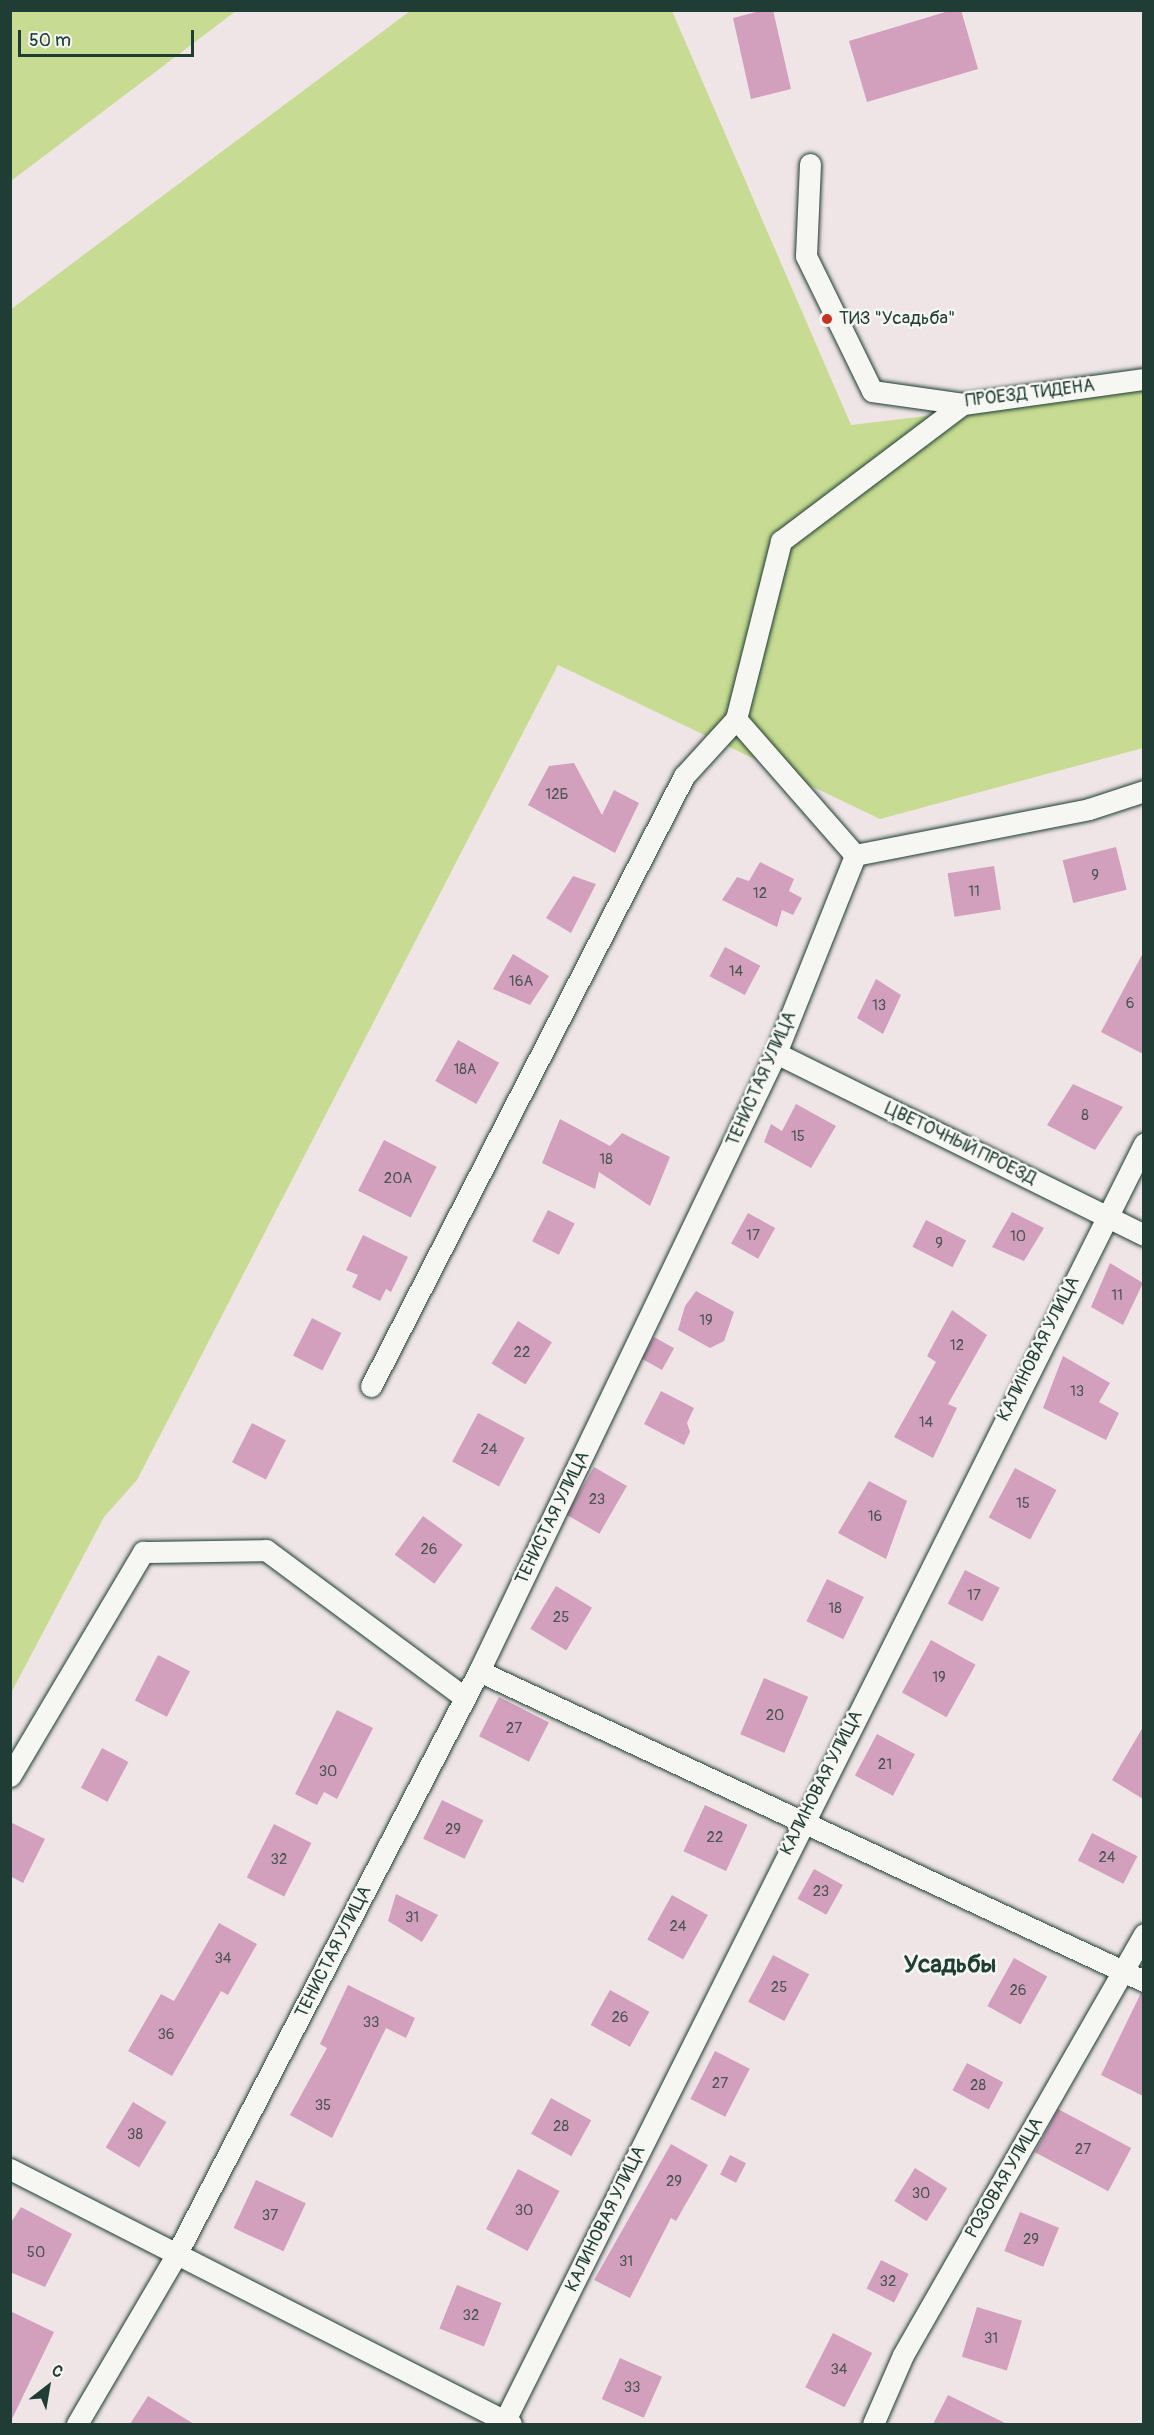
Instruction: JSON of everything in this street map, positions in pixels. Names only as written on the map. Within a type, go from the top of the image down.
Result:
[{"type":"street","name":"ПРОЕЗД ТИДЕНА","points":[[810,164],[806,256],[872,391],[963,404],[1143,379]]},
{"type":"street","points":[[371,1386],[684,776],[736,719],[781,542],[963,404]]},
{"type":"street","points":[[736,719],[855,855],[1089,809],[1143,791]]},
{"type":"street","name":"ТЕНИСТАЯ УЛИЦА","points":[[77,2424],[176,2255],[479,1671],[776,1053],[855,855]]},
{"type":"street","name":"ЦВЕТОЧНЫЙ ПРОЕЗД","points":[[776,1053],[1143,1235]]},
{"type":"street","name":"КАЛИНОВАЯ УЛИЦА","points":[[506,2424],[802,1823],[1143,1144]]},
{"type":"street","points":[[10,1776],[143,1552],[266,1550],[465,1698]]},
{"type":"street","points":[[479,1671],[1143,1981]]},
{"type":"street","name":"РОЗОВАЯ УЛИЦА","points":[[873,2424],[903,2355],[1124,1971],[1143,1934]]},
{"type":"street","points":[[10,2169],[506,2424]]},
{"type":"green space","points":[[11,10],[236,10],[236,11],[11,181]]},
{"type":"green space","points":[[410,11],[672,11],[851,425],[1144,390],[1143,748],[880,819],[558,665],[137,1480],[104,1517],[11,1693],[10,310]]},
{"type":"building","points":[[773,10],[791,89],[751,99],[733,18]]},
{"type":"building","points":[[952,10],[961,10],[978,69],[867,102],[849,41]]},
{"type":"building","points":[[574,763],[602,815],[614,790],[639,803],[615,853],[528,805],[549,766]]},
{"type":"building","points":[[1116,847],[1127,890],[1073,903],[1063,860]]},
{"type":"building","points":[[760,862],[794,879],[789,891],[802,898],[793,915],[782,910],[777,927],[722,900],[737,877],[749,881]]},
{"type":"building","points":[[994,866],[1001,909],[954,917],[948,873]]},
{"type":"building","points":[[573,876],[596,884],[571,933],[546,918]]},
{"type":"building","points":[[725,947],[760,966],[745,995],[710,976]]},
{"type":"building","points":[[1143,953],[1143,1054],[1101,1032]]},
{"type":"building","points":[[513,954],[549,976],[530,1005],[493,989]]},
{"type":"building","points":[[876,979],[901,995],[883,1034],[857,1018]]},
{"type":"building","points":[[458,1040],[499,1063],[476,1104],[435,1081]]},
{"type":"building","points":[[1073,1084],[1123,1107],[1095,1150],[1047,1125]]},
{"type":"building","points":[[796,1104],[836,1126],[811,1168],[764,1142],[771,1124],[782,1131]]},
{"type":"building","points":[[560,1119],[610,1146],[622,1133],[670,1157],[650,1206],[599,1172],[595,1189],[542,1163]]},
{"type":"building","points":[[384,1140],[437,1167],[411,1218],[358,1191]]},
{"type":"building","points":[[548,1210],[575,1224],[559,1255],[532,1241]]},
{"type":"building","points":[[1012,1212],[1044,1228],[1024,1261],[992,1247]]},
{"type":"building","points":[[748,1213],[775,1228],[758,1259],[731,1244]]},
{"type":"building","points":[[926,1220],[966,1240],[952,1267],[912,1247]]},
{"type":"building","points":[[363,1235],[408,1257],[391,1292],[386,1289],[380,1301],[352,1287],[358,1275],[346,1270]]},
{"type":"building","points":[[1110,1263],[1143,1283],[1123,1325],[1091,1307]]},
{"type":"building","points":[[696,1291],[734,1312],[724,1341],[710,1348],[678,1330],[685,1306]]},
{"type":"building","points":[[952,1310],[987,1335],[948,1404],[957,1408],[933,1458],[894,1437],[936,1362],[927,1356]]},
{"type":"building","points":[[312,1318],[341,1333],[322,1370],[293,1355]]},
{"type":"building","points":[[518,1321],[552,1342],[525,1385],[492,1363]]},
{"type":"building","points":[[654,1337],[674,1348],[662,1370],[642,1359]]},
{"type":"building","points":[[1063,1356],[1110,1383],[1099,1402],[1119,1413],[1106,1440],[1043,1408]]},
{"type":"building","points":[[661,1391],[694,1408],[687,1423],[690,1432],[684,1445],[644,1424]]},
{"type":"building","points":[[478,1413],[525,1438],[499,1486],[452,1462]]},
{"type":"building","points":[[252,1423],[286,1440],[266,1479],[232,1462]]},
{"type":"building","points":[[594,1467],[627,1486],[599,1534],[566,1515]]},
{"type":"building","points":[[1015,1468],[1056,1490],[1030,1540],[989,1517]]},
{"type":"building","points":[[869,1481],[907,1501],[886,1559],[838,1533]]},
{"type":"building","points":[[423,1516],[463,1545],[434,1584],[395,1555]]},
{"type":"building","points":[[965,1570],[1000,1588],[982,1622],[948,1604]]},
{"type":"building","points":[[827,1579],[864,1597],[843,1639],[806,1621]]},
{"type":"building","points":[[556,1586],[592,1608],[566,1650],[530,1629]]},
{"type":"building","points":[[931,1640],[976,1665],[947,1717],[902,1692]]},
{"type":"building","points":[[158,1655],[190,1671],[167,1717],[135,1700]]},
{"type":"building","points":[[764,1678],[808,1697],[784,1753],[740,1734]]},
{"type":"building","points":[[499,1697],[549,1722],[529,1762],[479,1736]]},
{"type":"building","points":[[337,1710],[373,1728],[337,1799],[324,1792],[317,1805],[295,1794]]},
{"type":"building","points":[[1143,1727],[1143,1799],[1112,1780]]},
{"type":"building","points":[[877,1734],[915,1754],[893,1796],[855,1775]]},
{"type":"building","points":[[102,1748],[128,1762],[107,1802],[81,1788]]},
{"type":"building","points":[[442,1800],[483,1820],[464,1859],[423,1839]]},
{"type":"building","points":[[705,1805],[748,1825],[726,1871],[683,1851]]},
{"type":"building","points":[[10,1822],[45,1839],[23,1883],[10,1876]]},
{"type":"building","points":[[274,1824],[311,1843],[284,1897],[247,1877]]},
{"type":"building","points":[[1092,1833],[1137,1856],[1123,1884],[1078,1861]]},
{"type":"building","points":[[814,1869],[843,1885],[826,1915],[798,1899]]},
{"type":"building","points":[[396,1894],[438,1915],[422,1942],[388,1921]]},
{"type":"building","points":[[672,1895],[708,1915],[683,1959],[647,1940]]},
{"type":"building","points":[[219,1923],[257,1944],[228,1995],[221,1991],[172,2076],[128,2051],[161,1994],[174,2001]]},
{"type":"building","points":[[773,1955],[809,1974],[784,2021],[748,2002]]},
{"type":"building","points":[[1014,1958],[1047,1976],[1021,2025],[987,2006]]},
{"type":"building","points":[[348,1985],[415,2018],[406,2038],[386,2028],[332,2138],[290,2115],[327,2048],[320,2044]]},
{"type":"building","points":[[610,1990],[649,2012],[630,2047],[591,2025]]},
{"type":"building","points":[[1141,1993],[1143,1994],[1143,2096],[1101,2075]]},
{"type":"building","points":[[715,2051],[750,2069],[725,2117],[690,2099]]},
{"type":"building","points":[[967,2063],[1003,2082],[989,2110],[952,2090]]},
{"type":"building","points":[[551,2098],[591,2120],[571,2156],[531,2134]]},
{"type":"building","points":[[133,2102],[166,2122],[139,2168],[106,2147]]},
{"type":"building","points":[[1058,2109],[1131,2148],[1108,2191],[1035,2152]]},
{"type":"building","points":[[671,2144],[708,2165],[676,2221],[671,2218],[630,2298],[594,2280]]},
{"type":"building","points":[[730,2155],[746,2163],[736,2183],[720,2175]]},
{"type":"building","points":[[915,2168],[947,2188],[927,2221],[894,2201]]},
{"type":"building","points":[[518,2169],[559,2191],[528,2251],[486,2229]]},
{"type":"building","points":[[256,2180],[306,2203],[283,2251],[234,2228]]},
{"type":"building","points":[[21,2207],[72,2234],[45,2287],[10,2272],[10,2224]]},
{"type":"building","points":[[1020,2212],[1059,2228],[1043,2267],[1004,2251]]},
{"type":"building","points":[[881,2260],[909,2274],[894,2303],[866,2289]]},
{"type":"building","points":[[457,2285],[502,2303],[484,2347],[439,2329]]},
{"type":"building","points":[[977,2307],[1022,2321],[1007,2370],[962,2357]]},
{"type":"building","points":[[10,2311],[54,2332],[10,2423]]},
{"type":"building","points":[[833,2333],[872,2353],[845,2407],[805,2387]]},
{"type":"building","points":[[620,2358],[662,2377],[644,2418],[602,2399]]},
{"type":"building","points":[[948,2395],[1007,2424],[933,2424]]},
{"type":"building","points":[[148,2396],[194,2424],[130,2424]]},
{"type":"place","name":"ТИЗ \"Усадьба\"","points":[[827,319]]},
{"type":"district","name":"Усадьбы","points":[[950,1965]]}]
